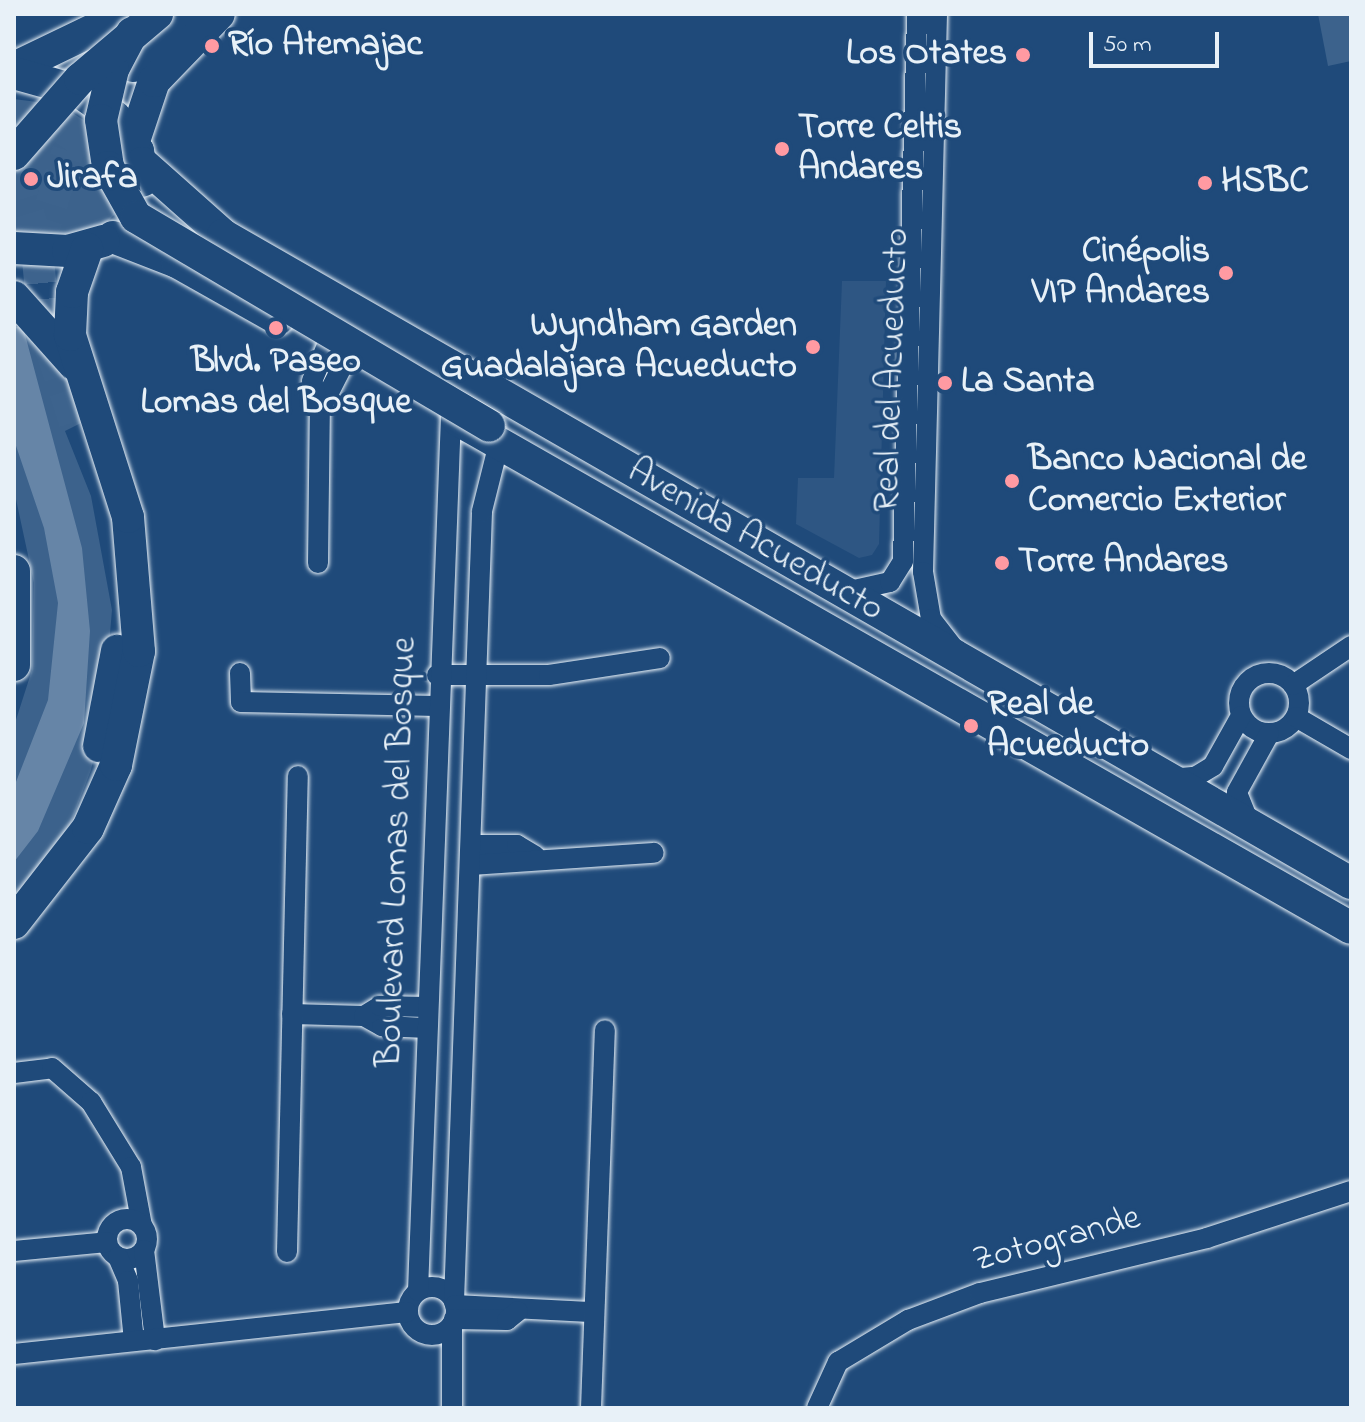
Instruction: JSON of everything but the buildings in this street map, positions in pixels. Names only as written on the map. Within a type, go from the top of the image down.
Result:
[{"type":"main road","points":[[134,20],[104,47],[113,70],[137,81],[189,14]]},
{"type":"main road","points":[[23,914],[88,828],[116,765],[139,651],[128,517],[81,373],[68,313],[100,243],[140,196],[138,152],[147,68],[219,14]]},
{"type":"main road","points":[[14,70],[134,20]]},
{"type":"main road","points":[[14,154],[51,108],[134,20]]},
{"type":"main road","points":[[134,20],[113,69],[101,120],[108,167],[136,217],[500,440]]},
{"type":"main road","name":"Avenida Acueducto","points":[[14,70],[78,91],[115,117],[138,152],[223,235],[1351,883]]},
{"type":"main road","points":[[14,248],[100,243]]},
{"type":"main road","name":"Avenida Acueducto","points":[[100,243],[177,262],[500,440],[1351,928]]},
{"type":"main road","points":[[14,297],[81,373]]},
{"type":"main road","points":[[23,914],[92,772],[115,666],[117,583],[110,530],[75,422]]},
{"type":"main road","points":[[14,571],[14,665]]},
{"type":"street","name":"Real del Acueducto","points":[[842,592],[890,582],[903,561],[917,14]]},
{"type":"street","name":"Real del Acueducto","points":[[937,14],[922,504],[924,600],[931,619],[971,665]]},
{"type":"street","points":[[318,563],[320,410],[312,381],[337,352]]},
{"type":"street","name":"Boulevard Lomas del Bosque","points":[[418,1291],[437,675],[451,415]]},
{"type":"street","name":"Boulevard Lomas del Bosque","points":[[452,1408],[482,511],[500,440]]},
{"type":"street","points":[[1293,685],[1351,646]]},
{"type":"street","points":[[437,675],[549,675],[660,658]]},
{"type":"street","points":[[240,673],[241,702],[437,706]]},
{"type":"street","points":[[1169,779],[1195,777],[1213,766],[1241,716],[1240,694],[1253,677],[1275,674],[1293,685],[1299,701],[1296,717],[1269,734],[1237,792],[1250,825]]},
{"type":"street","points":[[1241,716],[1269,734]]},
{"type":"street","points":[[1296,717],[1351,749]]},
{"type":"street","points":[[287,1252],[298,776]]},
{"type":"street","points":[[471,855],[518,864],[535,856],[654,853]]},
{"type":"street","points":[[364,1016],[380,1006],[427,1007]]},
{"type":"street","points":[[292,1014],[364,1016],[382,1026],[427,1028]]},
{"type":"street","points":[[591,1408],[590,1312],[605,1030]]},
{"type":"street","points":[[14,1073],[52,1068],[91,1102],[131,1167],[142,1226],[155,1340]]},
{"type":"street","name":"Zotogrande","points":[[817,1408],[838,1362],[864,1341],[908,1320],[980,1293],[1207,1238],[1351,1191]]},
{"type":"street","points":[[134,1341],[128,1281],[112,1250],[119,1221],[142,1226]]},
{"type":"street","points":[[14,1251],[112,1250],[132,1259],[144,1250]]},
{"type":"street","points":[[407,1312],[418,1291],[442,1289],[454,1312]]},
{"type":"street","points":[[407,1312],[425,1335],[454,1312],[507,1320],[518,1311],[590,1312]]},
{"type":"street","points":[[14,1354],[407,1312]]},
{"type":"shaded area","points":[[1318,14],[1351,14],[1351,61],[1328,66]]},
{"type":"shaded area","points":[[14,99],[60,105],[107,135],[121,208],[97,232],[56,240],[14,232]]},
{"type":"shaded area","points":[[842,281],[886,281],[879,544],[872,555],[859,558],[796,524],[798,478],[834,478]]},
{"type":"shaded area","points":[[14,310],[66,369],[87,420],[65,431],[91,496],[112,610],[103,716],[91,770],[68,830],[14,921],[14,726],[32,670],[34,583],[14,490]]},
{"type":"shaded area","points":[[14,327],[23,327],[82,548],[90,631],[84,723],[38,831],[14,862],[14,787],[48,700],[58,603],[44,528],[14,440]]},
{"type":"tunnel","points":[[75,422],[45,331],[37,250],[68,151],[111,90]]},
{"type":"tunnel","points":[[14,168],[36,239]]},
{"type":"place","name":"Río Atemajac","points":[[212,46]]},
{"type":"place","name":"Los Otates","points":[[1023,55]]},
{"type":"place","name":"Torre Celtis Andares","points":[[782,149]]},
{"type":"place","name":"Jirafa","points":[[31,179]]},
{"type":"place","name":"HSBC","points":[[1205,183]]},
{"type":"place","name":"Cinépolis VIP Andares","points":[[1226,273]]},
{"type":"place","name":"Blvd. Paseo Lomas del Bosque","points":[[276,328]]},
{"type":"place","name":"Wyndham Garden Guadalajara Acueducto","points":[[813,347]]},
{"type":"place","name":"La Santa","points":[[945,383]]},
{"type":"place","name":"Banco Nacional de Comercio Exterior","points":[[1012,481]]},
{"type":"place","name":"Torre Andares","points":[[1002,563]]},
{"type":"place","name":"Real de Acueducto","points":[[971,726]]}]
